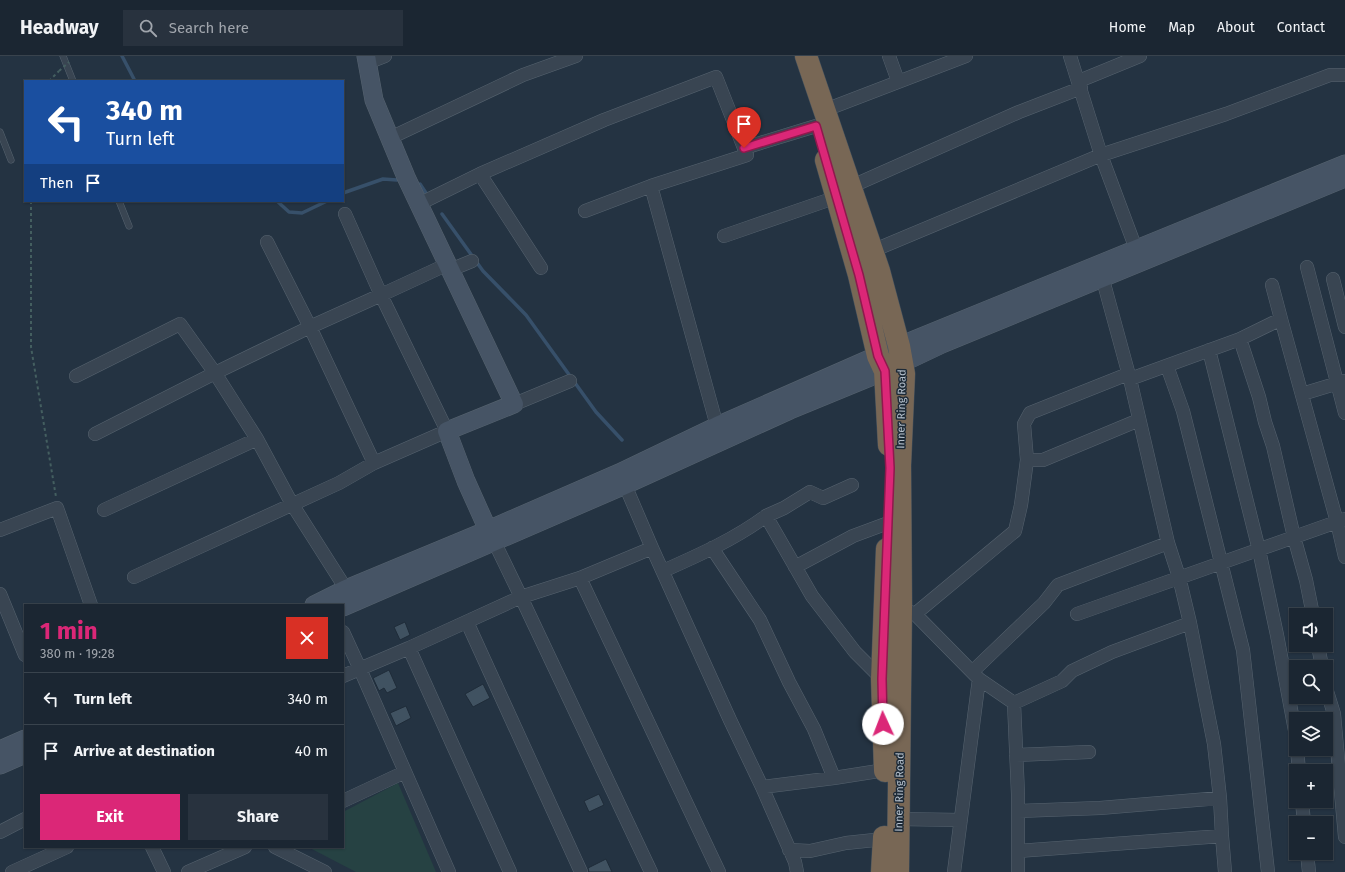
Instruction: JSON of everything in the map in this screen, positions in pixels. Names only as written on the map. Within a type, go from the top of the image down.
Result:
[{"type":"highway","name":"Inner Ring Road","points":[[792,56],[820,118]]},
{"type":"highway","name":"Inner Ring Road","points":[[806,56],[820,118],[844,192],[872,251],[879,271],[891,359],[890,468],[882,679],[885,770],[882,872]]},
{"type":"highway","name":"Inner Ring Road","points":[[844,192],[859,275],[891,359],[904,374],[900,465],[908,611],[911,820],[898,872]]},
{"type":"street","points":[[385,56],[366,59],[374,100],[419,204],[514,404],[512,405]]},
{"type":"street","points":[[390,138],[523,76],[576,56]]},
{"type":"street","points":[[889,56],[898,81]]},
{"type":"street","points":[[744,148],[820,118],[898,81],[966,56]]},
{"type":"street","points":[[1070,56],[1101,155],[1138,256]]},
{"type":"street","points":[[724,236],[844,192],[1080,85],[1140,56]]},
{"type":"street","points":[[872,251],[1101,155],[1226,114],[1330,75],[1345,75]]},
{"type":"street","points":[[419,204],[480,174],[604,120],[716,77],[747,155],[651,186],[586,211]]},
{"type":"street","points":[[1138,256],[1345,164]]},
{"type":"street","points":[[480,174],[541,268]]},
{"type":"street","points":[[324,603],[347,600],[622,479],[718,434],[790,410],[891,359],[1100,271],[1345,178]]},
{"type":"street","points":[[651,186],[718,434]]},
{"type":"street","points":[[345,214],[381,295],[447,431],[466,481],[491,536],[521,596],[651,872]]},
{"type":"street","points":[[267,242],[310,327],[374,463]]},
{"type":"street","points":[[95,434],[310,327],[381,295],[449,267],[472,261]]},
{"type":"street","points":[[1307,266],[1341,382],[1345,413]]},
{"type":"street","points":[[1100,271],[1129,376],[1168,544],[1179,577],[1190,623],[1214,744],[1220,798],[1225,872]]},
{"type":"street","points":[[1333,279],[1345,327]]},
{"type":"street","points":[[1272,285],[1302,394],[1341,520],[1345,557]]},
{"type":"street","points":[[1014,703],[975,676],[908,611],[1015,531],[1021,505],[1026,460],[1024,424],[1030,413],[1129,376],[1166,366],[1240,339],[1281,319]]},
{"type":"street","points":[[76,376],[180,324],[215,373],[257,439],[347,600]]},
{"type":"street","points":[[1240,339],[1259,397],[1264,422],[1273,446],[1294,537],[1306,580],[1311,608]]},
{"type":"street","points":[[1209,350],[1259,550],[1291,712]]},
{"type":"street","points":[[1166,366],[1182,411],[1242,650],[1268,872]]},
{"type":"street","points":[[134,577],[339,483],[374,463],[447,431],[570,381]]},
{"type":"street","points":[[1302,394],[1341,382]]},
{"type":"street","points":[[1026,460],[1043,460],[1139,420]]},
{"type":"street","points":[[104,510],[257,439]]},
{"type":"street","points":[[622,479],[730,720],[762,787],[795,862],[797,872]]},
{"type":"street","points":[[663,571],[747,530],[766,516],[784,508],[810,492],[823,498],[852,485]]},
{"type":"street","points":[[0,530],[57,508],[91,604]]},
{"type":"street","points":[[766,516],[812,596],[855,652],[882,679]]},
{"type":"street","points":[[1077,614],[1341,520]]},
{"type":"street","points":[[795,567],[853,536],[888,523]]},
{"type":"street","points":[[954,872],[961,820],[975,676],[1044,603],[1058,585],[1168,544]]},
{"type":"street","points":[[344,676],[467,622],[521,596],[580,578],[652,548]]},
{"type":"street","points":[[712,548],[760,620],[789,682],[814,729],[834,778]]},
{"type":"street","points":[[580,578],[719,872]]},
{"type":"street","points":[[0,594],[24,653]]},
{"type":"street","points":[[467,622],[581,872]]},
{"type":"street","points":[[1014,703],[1062,680],[1072,671],[1112,652],[1190,623]]},
{"type":"street","points":[[344,634],[449,872]]},
{"type":"street","points":[[409,648],[510,872]]},
{"type":"street","points":[[1014,703],[1018,811],[1018,872]]},
{"type":"street","points":[[1331,704],[1334,714],[1345,837]]},
{"type":"street","points":[[0,750],[24,738]]},
{"type":"street","points":[[1016,755],[1089,752]]},
{"type":"street","points":[[0,765],[24,754]]},
{"type":"street","points":[[762,787],[885,770]]},
{"type":"street","points":[[344,801],[405,772]]},
{"type":"street","points":[[1018,811],[1100,808],[1220,798]]},
{"type":"street","points":[[0,832],[24,820]]},
{"type":"street","points":[[911,820],[961,820]]},
{"type":"street","points":[[1018,851],[1222,836]]},
{"type":"street","points":[[789,850],[810,851],[846,843],[884,839]]},
{"type":"street","points":[[12,872],[65,848]]},
{"type":"street","points":[[152,848],[164,872]]},
{"type":"street","points":[[188,872],[243,848]]},
{"type":"street","points":[[277,848],[325,872]]},
{"type":"street","points":[[1308,860],[1309,872]]},
{"type":"lane","points":[[63,56],[73,80]]},
{"type":"lane","points":[[0,132],[11,160]]},
{"type":"lane","points":[[119,202],[129,226]]},
{"type":"path","points":[[50,80],[68,62]]},
{"type":"path","points":[[30,202],[31,347],[57,508]]},
{"type":"green space","points":[[398,783],[436,872],[356,872],[310,848],[344,848],[344,811]]},
{"type":"building","points":[[405,622],[410,635],[400,640],[394,627]]},
{"type":"building","points":[[389,670],[397,688],[387,693],[384,688],[379,691],[373,678]]},
{"type":"building","points":[[483,684],[490,698],[473,707],[465,694]]},
{"type":"building","points":[[406,706],[411,718],[396,726],[390,713]]},
{"type":"building","points":[[599,794],[604,805],[589,812],[584,801]]},
{"type":"building","points":[[606,859],[612,872],[589,872],[588,868]]},
{"type":"waterway","points":[[122,56],[134,80]]},
{"type":"waterway","points":[[344,193],[383,179],[397,180]]},
{"type":"waterway","points":[[420,184],[428,196]]},
{"type":"waterway","points":[[278,202],[289,212],[302,213],[325,202]]},
{"type":"waterway","points":[[442,214],[483,271],[526,315],[596,412],[622,440]]},
{"type":"route","points":[[744,148],[816,126],[859,275],[878,356],[885,371],[890,487],[882,679],[883,724]]}]
